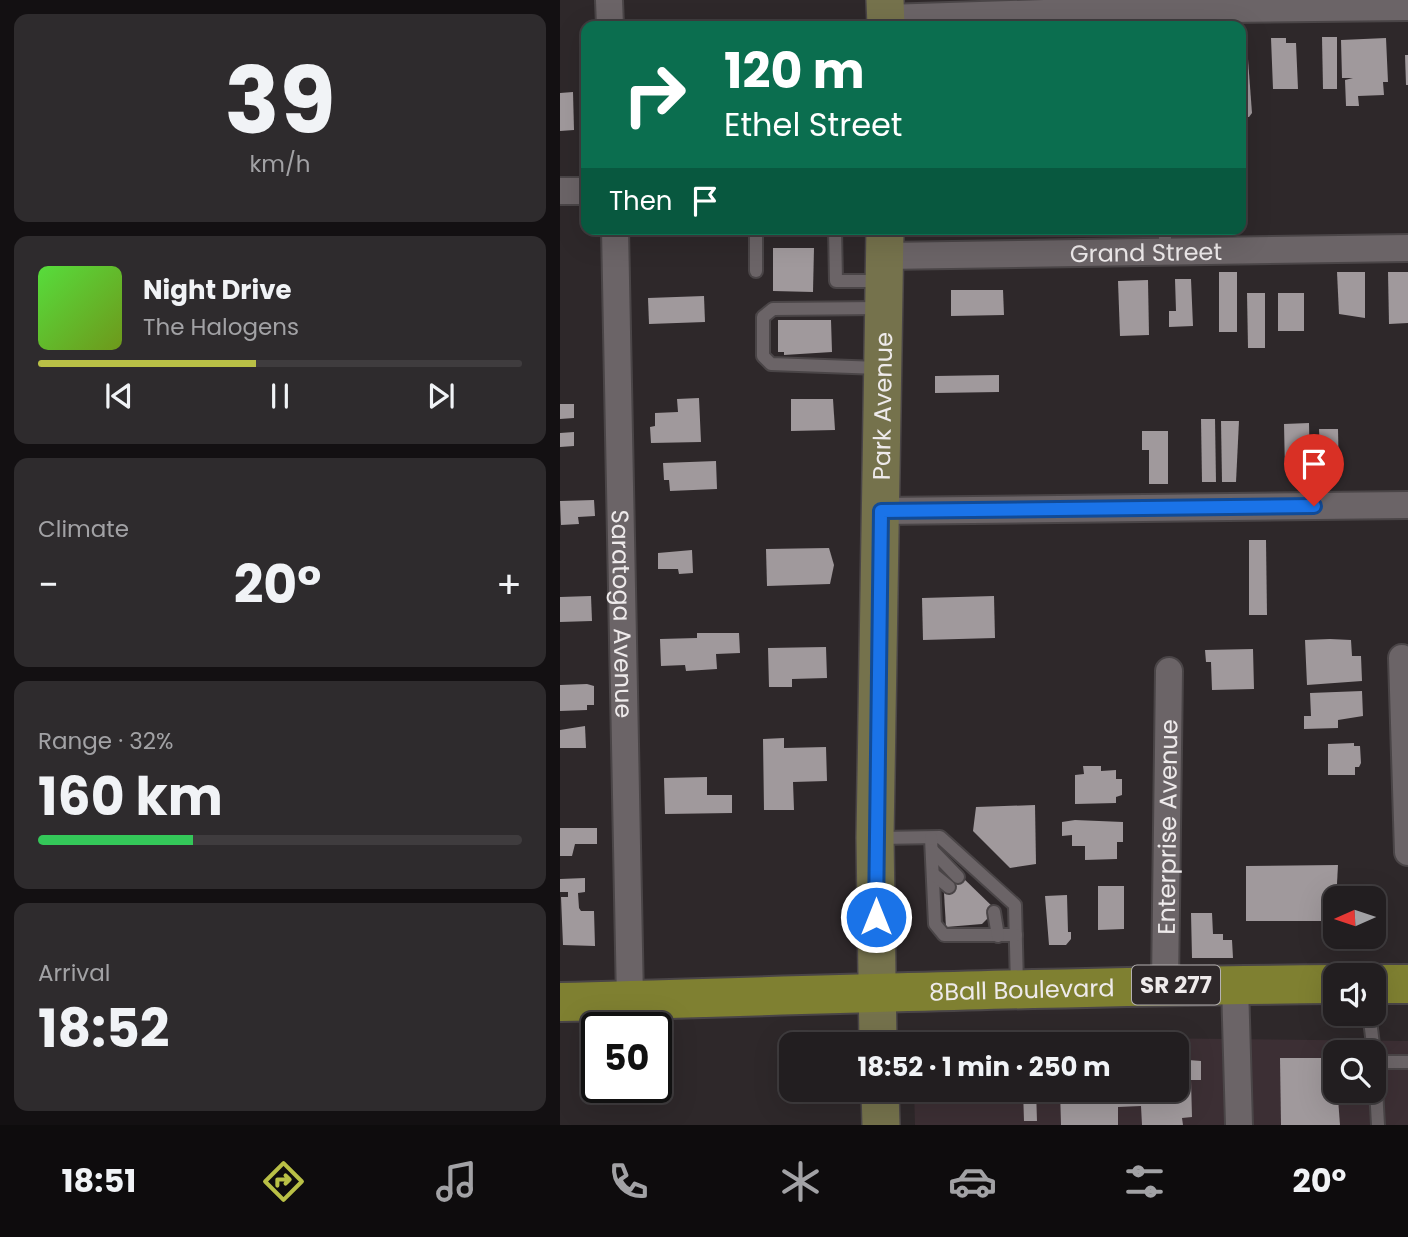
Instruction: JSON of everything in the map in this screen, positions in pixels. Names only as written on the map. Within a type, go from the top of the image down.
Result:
[{"type":"main road","name":"Park Avenue","points":[[877,1032],[875,838],[885,269]]},
{"type":"main road","name":"8Ball Boulevard","points":[[876,995],[1165,985],[1323,984]]},
{"type":"main road","points":[[1386,984],[1408,984]]},
{"type":"main road","name":"SR 277","points":[[560,1002],[876,995]]},
{"type":"main road","points":[[880,1102],[881,1125]]},
{"type":"street","points":[[609,0],[610,21]]},
{"type":"street","points":[[886,15],[1139,18],[1408,7]]},
{"type":"street","points":[[560,191],[581,191]]},
{"type":"street","name":"Saratoga Avenue","points":[[615,235],[643,1000]]},
{"type":"street","name":"Grand Street","points":[[885,269],[1165,240],[1408,248]]},
{"type":"street","points":[[881,511],[1408,505]]},
{"type":"street","points":[[1402,659],[1408,852]]},
{"type":"street","name":"Enterprise Avenue","points":[[1165,985],[1169,671]]},
{"type":"street","points":[[1235,985],[1239,1125]]},
{"type":"lane","points":[[755,271],[756,235]]},
{"type":"lane","points":[[835,235],[836,281],[885,269]]},
{"type":"lane","points":[[883,368],[771,364],[763,356],[763,317],[772,309],[885,269]]},
{"type":"lane","points":[[875,838],[932,844],[940,837],[1015,905],[1017,990]]},
{"type":"lane","points":[[932,844],[935,924],[944,935],[971,937],[994,923],[1016,935]]},
{"type":"lane","points":[[932,844],[954,882],[933,874]]},
{"type":"lane","points":[[933,899],[944,910]]},
{"type":"lane","points":[[960,925],[971,937]]},
{"type":"lane","points":[[1386,1057],[1408,1062]]},
{"type":"lane","points":[[1377,1103],[1378,1125]]},
{"type":"shaded area","points":[[1189,1039],[1323,1040],[1323,1103],[1386,1103],[1386,1041],[1408,1041],[1408,1125],[915,1125],[914,1102],[1189,1102]]},
{"type":"building","points":[[1322,37],[1337,37],[1337,89],[1323,89]]},
{"type":"building","points":[[1271,38],[1286,38],[1286,43],[1296,43],[1298,89],[1273,89]]},
{"type":"building","points":[[1386,38],[1388,82],[1383,82],[1384,95],[1358,96],[1359,106],[1346,106],[1345,80],[1353,78],[1342,78],[1341,40]]},
{"type":"building","points":[[1246,46],[1252,113],[1246,117]]},
{"type":"building","points":[[1405,55],[1408,55],[1408,85],[1406,85]]},
{"type":"building","points":[[573,92],[574,130],[560,131],[560,93]]},
{"type":"building","points":[[773,248],[814,248],[813,292],[773,291]]},
{"type":"building","points":[[1219,272],[1237,272],[1237,332],[1219,332]]},
{"type":"building","points":[[1337,272],[1365,272],[1365,318],[1339,314]]},
{"type":"building","points":[[1388,272],[1408,272],[1408,323],[1389,324]]},
{"type":"building","points":[[1175,279],[1191,279],[1193,326],[1169,327],[1169,311],[1176,311]]},
{"type":"building","points":[[1148,280],[1149,335],[1120,336],[1118,281]]},
{"type":"building","points":[[951,290],[1003,290],[1004,315],[951,316]]},
{"type":"building","points":[[1247,293],[1265,293],[1265,348],[1248,348]]},
{"type":"building","points":[[1278,293],[1304,293],[1304,331],[1278,331]]},
{"type":"building","points":[[704,296],[705,322],[649,324],[648,298]]},
{"type":"building","points":[[778,320],[831,320],[832,352],[784,355],[784,352],[778,352]]},
{"type":"building","points":[[999,375],[999,392],[935,393],[935,376]]},
{"type":"building","points":[[699,398],[701,442],[651,443],[650,427],[655,426],[655,413],[678,412],[677,399]]},
{"type":"building","points":[[791,399],[833,399],[835,430],[791,431]]},
{"type":"building","points":[[560,404],[574,404],[574,418],[560,419]]},
{"type":"building","points":[[1201,419],[1215,419],[1216,482],[1202,482]]},
{"type":"building","points":[[1221,421],[1239,421],[1236,482],[1222,482]]},
{"type":"building","points":[[1309,423],[1310,472],[1291,476],[1291,472],[1285,472],[1284,424]]},
{"type":"building","points":[[1319,429],[1338,429],[1339,479],[1321,480]]},
{"type":"building","points":[[1142,431],[1168,431],[1168,484],[1149,484],[1149,450],[1142,450]]},
{"type":"building","points":[[574,432],[574,446],[560,447],[560,433]]},
{"type":"building","points":[[716,461],[717,489],[670,491],[669,480],[664,480],[663,463]]},
{"type":"building","points":[[594,500],[595,516],[578,517],[579,524],[561,525],[560,501]]},
{"type":"building","points":[[1249,540],[1266,540],[1267,615],[1249,615]]},
{"type":"building","points":[[829,548],[834,565],[830,584],[767,586],[766,549]]},
{"type":"building","points":[[692,550],[693,573],[679,574],[678,569],[658,569],[658,553]]},
{"type":"building","points":[[591,596],[592,621],[560,622],[560,597]]},
{"type":"building","points":[[994,596],[995,638],[923,640],[922,598]]},
{"type":"building","points":[[697,633],[739,633],[740,653],[716,654],[717,669],[686,671],[685,665],[661,666],[660,639],[697,638]]},
{"type":"building","points":[[1305,640],[1351,640],[1352,656],[1361,656],[1362,681],[1307,685]]},
{"type":"building","points":[[826,647],[827,678],[792,679],[792,687],[769,687],[768,648]]},
{"type":"building","points":[[1253,649],[1254,689],[1212,690],[1211,662],[1206,662],[1205,650]]},
{"type":"building","points":[[560,685],[594,686],[594,705],[587,705],[587,710],[560,711]]},
{"type":"building","points":[[1362,691],[1363,716],[1338,720],[1338,728],[1304,729],[1304,716],[1311,716],[1310,693]]},
{"type":"building","points":[[585,726],[586,748],[560,748],[560,730]]},
{"type":"building","points":[[784,738],[784,748],[826,747],[827,781],[793,782],[794,810],[764,810],[763,739]]},
{"type":"building","points":[[1354,743],[1354,746],[1360,746],[1361,763],[1359,767],[1355,767],[1355,775],[1328,775],[1328,744]]},
{"type":"building","points":[[1083,766],[1101,766],[1101,771],[1116,770],[1116,779],[1122,779],[1122,795],[1116,797],[1116,803],[1075,804],[1075,775],[1084,774]]},
{"type":"building","points":[[707,777],[707,795],[732,795],[732,813],[665,814],[664,778]]},
{"type":"building","points":[[1035,805],[1036,864],[1010,868],[973,831],[976,807]]},
{"type":"building","points":[[1062,822],[1123,822],[1123,842],[1117,842],[1117,859],[1085,860],[1085,846],[1072,846],[1072,835],[1062,836]]},
{"type":"building","points":[[560,828],[597,828],[597,844],[575,844],[572,856],[560,856]]},
{"type":"building","points":[[1338,865],[1337,886],[1323,886],[1323,921],[1246,921],[1246,866]]},
{"type":"building","points":[[960,875],[996,910],[982,924],[946,927],[944,893]]},
{"type":"building","points":[[585,878],[585,892],[578,893],[579,908],[581,911],[594,911],[595,946],[563,945],[561,897],[568,897],[568,892],[560,892],[560,879]]},
{"type":"building","points":[[1098,886],[1124,886],[1124,929],[1098,930]]},
{"type":"building","points":[[1067,895],[1068,932],[1071,932],[1071,939],[1066,945],[1049,945],[1045,896]]},
{"type":"building","points":[[1191,913],[1212,913],[1213,934],[1223,934],[1223,940],[1232,940],[1233,958],[1192,958]]},
{"type":"building","points":[[1280,1058],[1323,1058],[1323,1103],[1338,1103],[1340,1125],[1281,1125]]},
{"type":"building","points":[[1189,1060],[1201,1061],[1201,1080],[1191,1080],[1192,1117],[1182,1118],[1183,1125],[1142,1125],[1141,1106],[1118,1107],[1118,1125],[1061,1125],[1060,1102],[1189,1102]]},
{"type":"building","points":[[1023,1102],[1036,1102],[1037,1121],[1024,1121]]},
{"type":"route","points":[[876,917],[881,511],[1314,506]]}]
